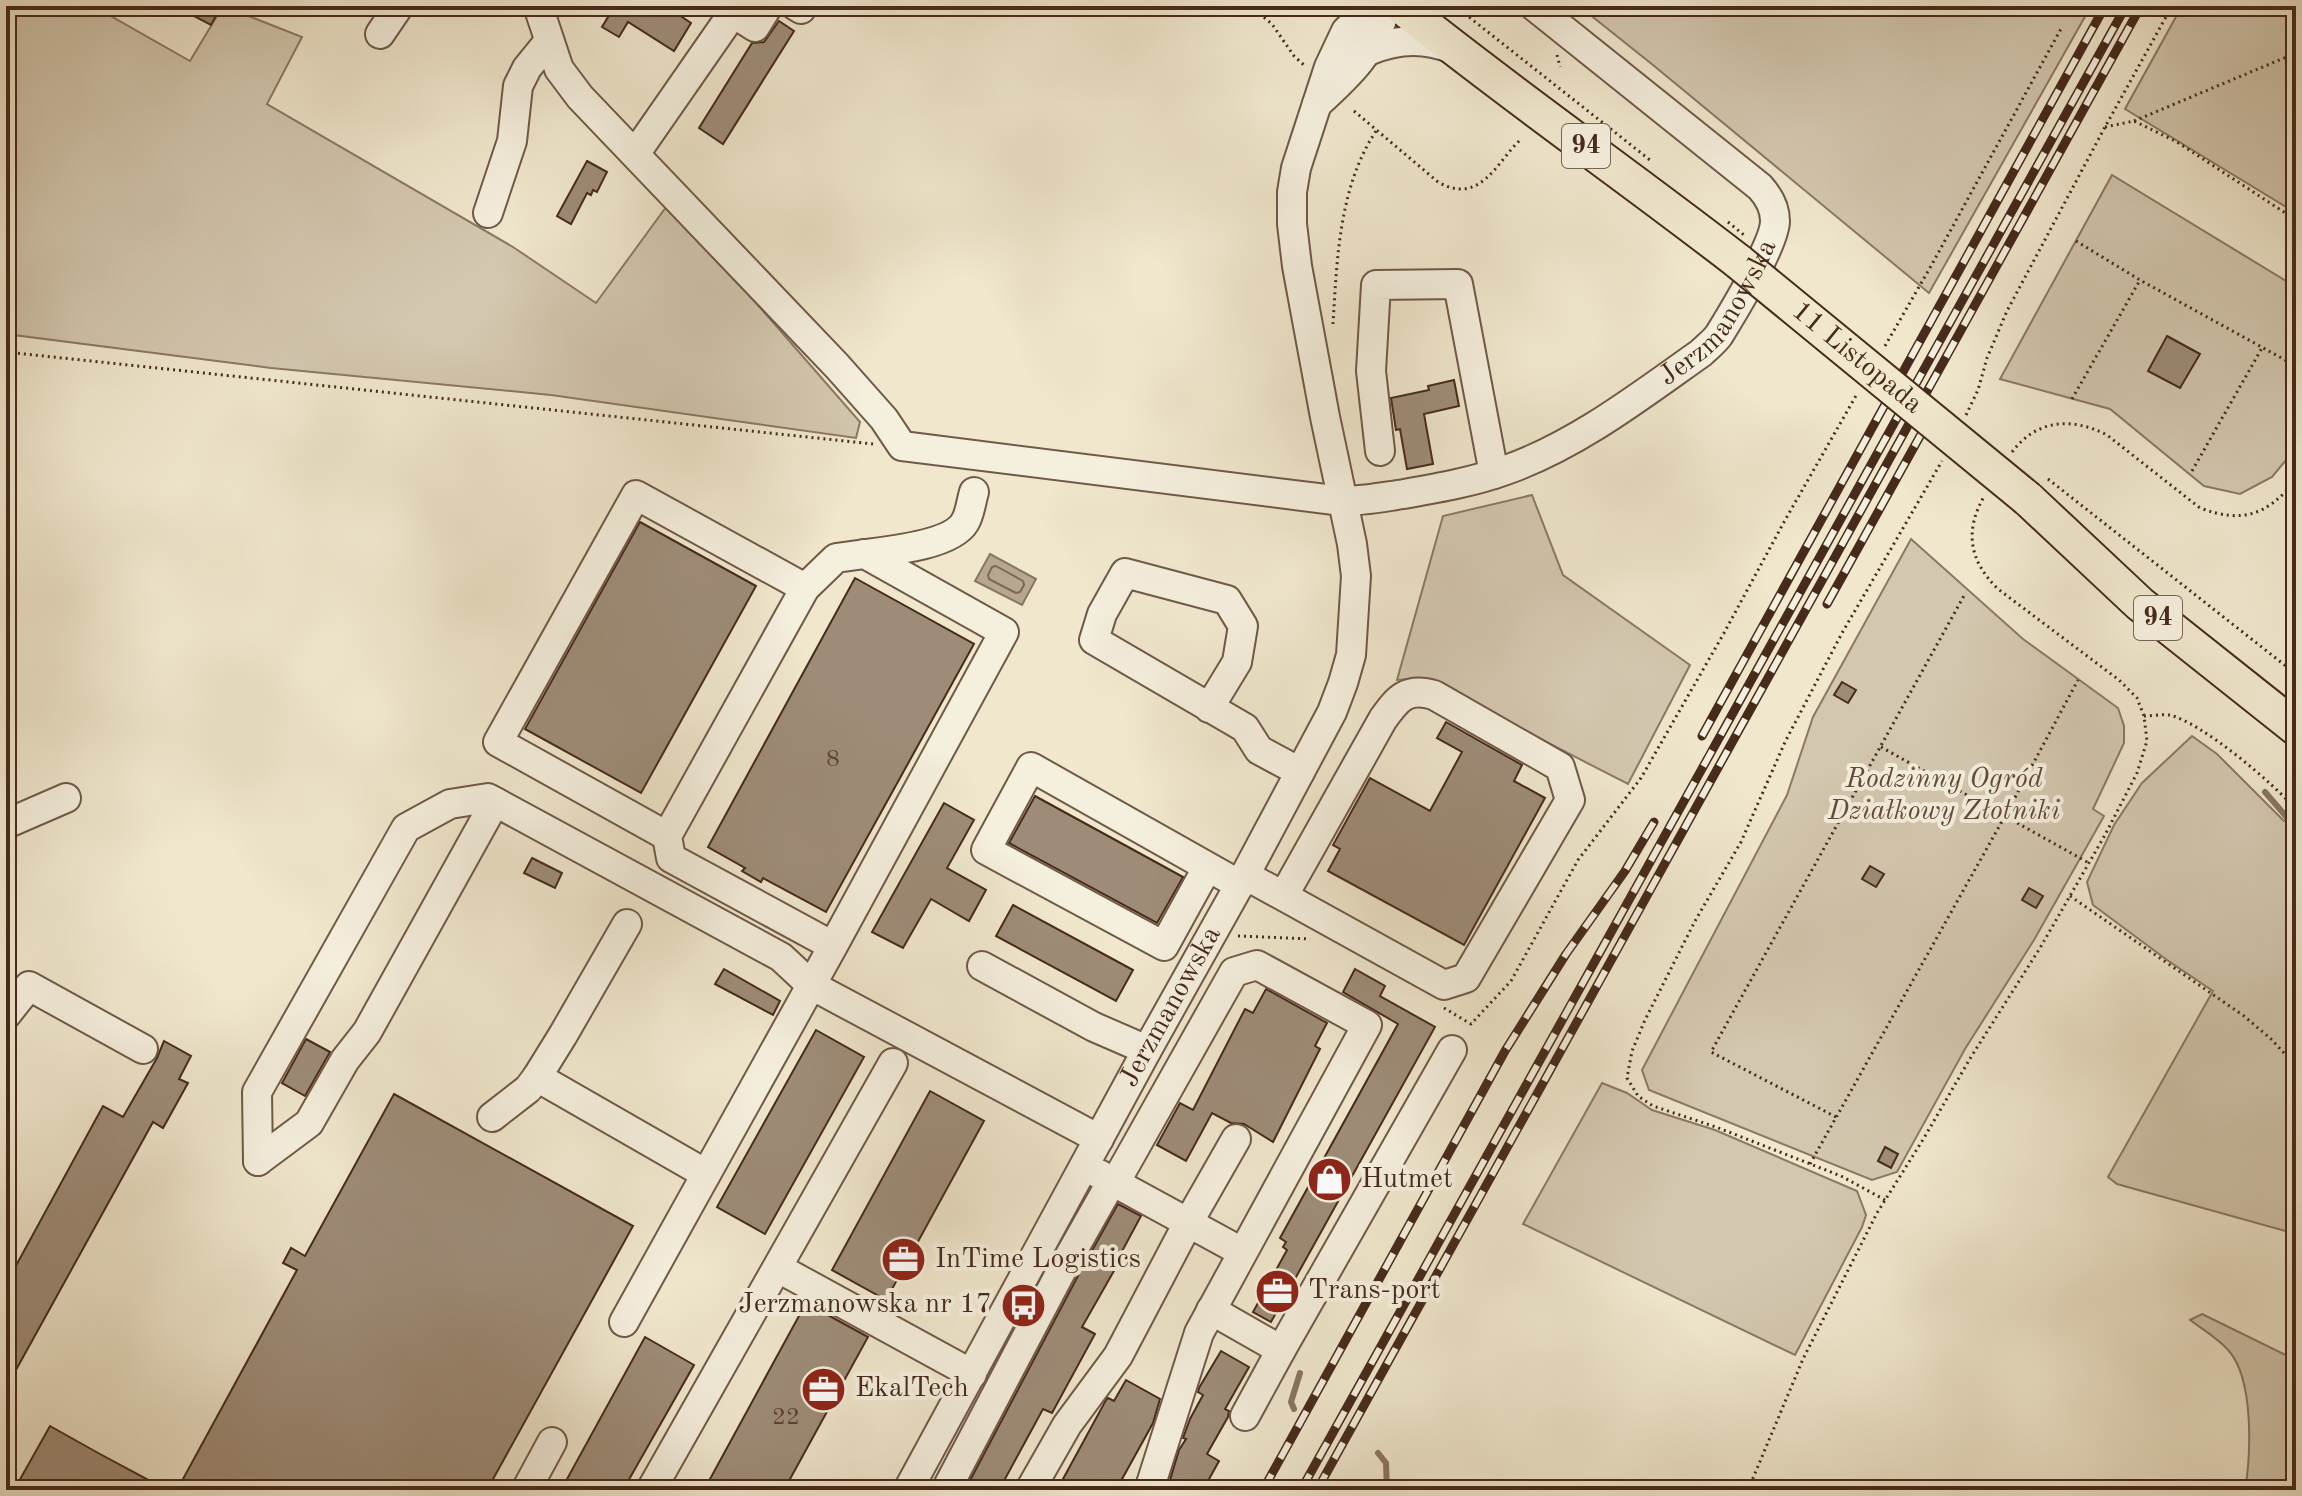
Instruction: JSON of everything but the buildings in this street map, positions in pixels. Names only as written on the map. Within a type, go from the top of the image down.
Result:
[{"type":"main road","name":"11 Listopada","points":[[1401,6],[1455,50],[2035,487],[2140,604],[2296,728]]},
{"type":"street","points":[[380,34],[399,6]]},
{"type":"street","points":[[488,213],[512,141],[518,86],[536,40],[538,6]]},
{"type":"street","points":[[635,154],[733,13],[755,27],[768,6]]},
{"type":"street","name":"Jerzmanowska","points":[[909,1489],[1332,712],[1351,655],[1356,576],[1311,343],[1292,224],[1292,192],[1296,168],[1316,104],[1347,18],[1372,6]]},
{"type":"street","points":[[1316,104],[1346,78],[1368,51],[1386,6]]},
{"type":"street","name":"Jerzmanowska","points":[[1342,501],[1362,501],[1436,489],[1494,474],[1582,434],[1701,353],[1717,338],[1769,243],[1775,227],[1774,210],[1760,187],[1534,6]]},
{"type":"street","points":[[536,40],[597,116],[837,366],[884,419],[902,446],[1342,501]]},
{"type":"street","points":[[1368,51],[1413,40],[1441,44],[1455,50]]},
{"type":"street","points":[[1380,451],[1371,371],[1376,285],[1458,284],[1494,474]]},
{"type":"street","points":[[833,946],[671,858],[667,836],[805,588],[836,558],[904,549],[955,532],[964,523],[974,492]]},
{"type":"street","points":[[667,836],[498,742],[636,495],[805,588]]},
{"type":"street","points":[[624,1322],[1004,632],[865,554]]},
{"type":"street","points":[[1209,708],[1237,662],[1243,626],[1227,600],[1125,573],[1102,614],[1094,640],[1209,708],[1245,728],[1259,750],[1300,772]]},
{"type":"street","points":[[1207,868],[1164,946],[986,850],[1031,767],[1207,868],[1284,895],[1444,985],[1466,978],[1570,800],[1560,767],[1434,695],[1407,694],[1383,719],[1284,895]]},
{"type":"street","points":[[6,824],[66,798]]},
{"type":"street","points":[[495,802],[367,1032],[345,1060],[309,1123],[258,1161],[257,1092],[406,828],[450,804],[488,798],[781,957],[811,985],[1099,1139]]},
{"type":"street","points":[[492,1117],[532,1083],[627,924]]},
{"type":"street","points":[[946,1490],[1065,1264],[1234,972],[1257,965],[1367,1025],[1199,1333],[1149,1490]]},
{"type":"street","points":[[982,966],[1094,1027],[1147,1050]]},
{"type":"street","points":[[6,1015],[29,986],[143,1049]]},
{"type":"street","points":[[1245,1416],[1452,1050]]},
{"type":"street","points":[[651,1490],[893,1063]]},
{"type":"street","points":[[532,1083],[706,1174]]},
{"type":"street","points":[[1030,1490],[1067,1425],[1118,1356],[1236,1139]]},
{"type":"street","points":[[1084,1166],[1242,1252]]},
{"type":"street","points":[[778,1268],[972,1374]]},
{"type":"street","points":[[1211,1310],[1281,1350]]},
{"type":"street","points":[[526,1490],[552,1442]]},
{"type":"path","points":[[1250,6],[1272,24],[1294,56],[1311,71]]},
{"type":"path","points":[[1455,6],[1653,162]]},
{"type":"path","points":[[1962,425],[2007,311],[2172,6]]},
{"type":"path","points":[[1883,349],[2062,27]]},
{"type":"path","points":[[2105,127],[2134,121],[2296,53]]},
{"type":"path","points":[[1354,111],[1438,182],[1453,188],[1468,188],[1484,182],[1520,140]]},
{"type":"path","points":[[2134,121],[2177,142],[2296,220]]},
{"type":"path","points":[[2076,241],[2296,366]]},
{"type":"path","points":[[2072,399],[2140,280]]},
{"type":"path","points":[[2192,471],[2262,348]]},
{"type":"path","points":[[6,352],[829,441],[902,446]]},
{"type":"path","points":[[1443,1008],[1471,1024],[1511,981],[1578,860],[1641,778],[1859,390]]},
{"type":"path","points":[[1885,1200],[1841,1176],[1653,1106],[1638,1096],[1627,1078],[1632,1051],[1645,1020],[1695,921],[1741,842],[1771,770],[1842,633],[1941,462]]},
{"type":"path","points":[[2035,487],[2296,674]]},
{"type":"path","points":[[1836,1117],[1711,1052],[1965,594]]},
{"type":"path","points":[[1810,1164],[2078,680]]},
{"type":"path","points":[[2144,716],[2168,715],[2188,722],[2282,793],[2296,810]]},
{"type":"path","points":[[1881,747],[2089,863]]},
{"type":"path","points":[[1748,1490],[1803,1359],[1885,1200],[2040,948],[2105,835]]},
{"type":"path","points":[[2070,896],[2244,1016],[2296,1066]]},
{"type":"path","points":[[1216,928],[1232,936],[1320,939]]},
{"type":"green space","points":[[6,6],[93,6],[190,61],[223,6],[302,37],[267,104],[513,247],[596,303],[669,203],[860,422],[856,438],[551,395],[271,368],[6,334]]},
{"type":"green space","points":[[1579,6],[2091,6],[1929,293]]},
{"type":"green space","points":[[2182,6],[2296,6],[2296,213],[2125,109]]},
{"type":"green space","points":[[2112,175],[2296,287],[2296,448],[2272,477],[2240,494],[2204,486],[2110,409],[2000,379]]},
{"type":"green space","points":[[1532,495],[1563,575],[1690,665],[1628,784],[1422,678],[1397,680],[1443,516]]},
{"type":"green space","name":"Rodzinny Ogród Działkowy Złotniki","points":[[1911,539],[2023,639],[2118,708],[2124,726],[2124,743],[2093,809],[2104,816],[2034,940],[1965,1049],[1897,1172],[1872,1180],[1649,1090],[1642,1070],[1787,795],[1813,717]]},
{"type":"green space","points":[[2192,736],[2217,754],[2284,821],[2296,814],[2296,1234],[2117,1184],[2108,1177],[2213,991],[2093,905],[2087,882],[2114,825],[2142,783]]},
{"type":"green space","points":[[1602,1083],[1627,1093],[1652,1110],[1715,1130],[1857,1191],[1866,1215],[1862,1227],[1795,1355],[1523,1224]]},
{"type":"green space","points":[[2202,1314],[2296,1360],[2296,1490],[2245,1490],[2249,1418],[2243,1380],[2229,1351],[2190,1320]]},
{"type":"water","points":[[990,554],[1036,579],[1022,605],[975,581]]},
{"type":"waterway","points":[[2265,792],[2296,828]]},
{"type":"waterway","points":[[1294,1409],[1291,1402],[1300,1373]]},
{"type":"waterway","points":[[1378,1453],[1386,1463],[1387,1490]]},
{"type":"railway","points":[[1702,736],[2105,6]]},
{"type":"railway","points":[[1301,1490],[2126,6]]},
{"type":"railway","points":[[1317,1490],[2141,6]]},
{"type":"railway","points":[[1827,604],[1924,429]]},
{"type":"railway","points":[[1263,1490],[1505,1051],[1566,954],[1625,871],[1654,822]]},
{"type":"place","name":"Hutmet","points":[[1330,1180]]},
{"type":"place","name":"InTime Logistics","points":[[904,1260]]},
{"type":"place","name":"Trans-port","points":[[1277,1291]]},
{"type":"place","name":"Jerzmanowska nr 17","points":[[1023,1305]]},
{"type":"place","name":"EkalTech","points":[[824,1389]]}]
